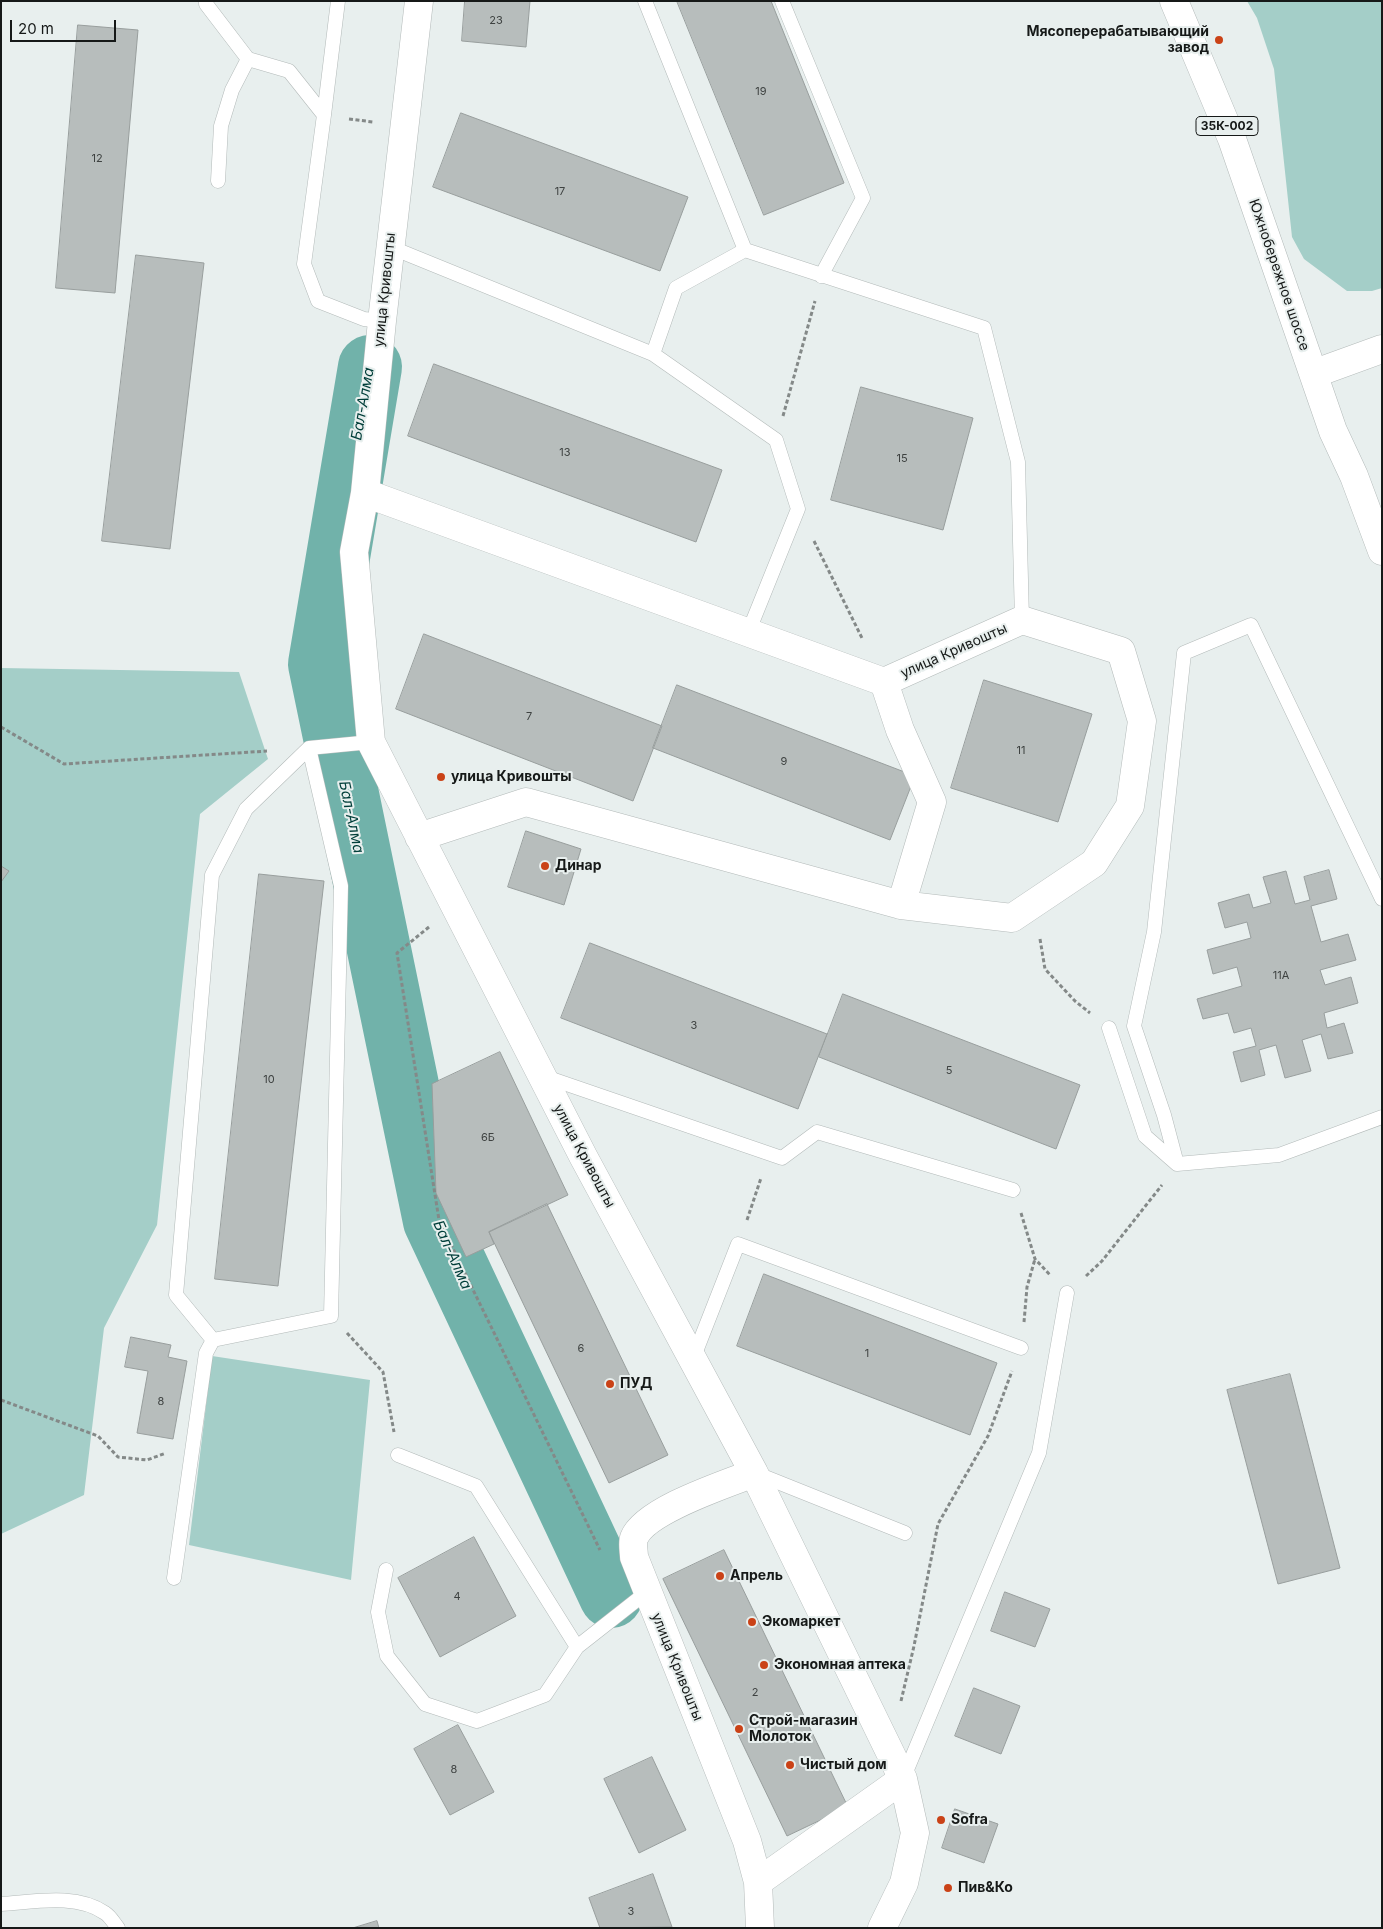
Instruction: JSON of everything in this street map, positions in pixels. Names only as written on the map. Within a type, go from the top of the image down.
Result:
[{"type":"main road","name":"улица Кривошты","points":[[419,1],[390,247],[373,320],[364,493],[354,552],[369,742],[583,1156],[754,1472],[903,1780],[915,1833],[904,1883],[882,1928]]},
{"type":"main road","name":"Южнобережное шоссе","points":[[1174,1],[1232,139],[1271,253],[1341,435],[1382,511]]},
{"type":"main road","name":"Южнобережное шоссе","points":[[1182,1],[1233,118],[1324,370],[1354,476],[1382,551]]},
{"type":"main road","points":[[1324,370],[1380,349]]},
{"type":"main road","points":[[364,493],[884,682]]},
{"type":"main road","name":"улица Кривошты","points":[[901,906],[932,802],[900,730],[884,682],[1022,620],[1121,651],[1142,721],[1130,806],[1094,863],[1012,918]]},
{"type":"main road","points":[[419,837],[526,802],[901,906],[1012,918]]},
{"type":"main road","name":"улица Кривошты","points":[[754,1472],[661,1512],[643,1525],[634,1539],[634,1557],[747,1841],[758,1882],[760,1928]]},
{"type":"main road","points":[[758,1882],[903,1780]]},
{"type":"lane","points":[[206,1],[206,4],[248,59],[289,71],[324,115]]},
{"type":"lane","points":[[338,1],[304,264],[318,301],[373,320]]},
{"type":"lane","points":[[645,1],[745,250]]},
{"type":"lane","points":[[782,1],[862,198],[822,276]]},
{"type":"lane","points":[[218,181],[221,126],[232,90],[248,59]]},
{"type":"lane","points":[[390,247],[653,354],[776,440],[798,509],[748,633]]},
{"type":"lane","points":[[653,354],[676,288],[745,250],[984,328],[1018,462],[1022,620]]},
{"type":"lane","points":[[1177,1164],[1164,1115],[1134,1026],[1154,932],[1184,653],[1251,625],[1382,899]]},
{"type":"lane","points":[[213,1340],[176,1295],[212,875],[246,809],[309,748],[369,742]]},
{"type":"lane","points":[[213,1340],[331,1316],[342,886],[309,748]]},
{"type":"lane","points":[[1109,1028],[1145,1136],[1177,1164],[1279,1155],[1382,1117]]},
{"type":"lane","points":[[542,1076],[782,1158],[817,1132],[1014,1190]]},
{"type":"lane","points":[[693,1359],[738,1244],[1021,1348]]},
{"type":"lane","points":[[903,1780],[1038,1453],[1067,1293]]},
{"type":"lane","points":[[174,1578],[206,1353],[213,1340]]},
{"type":"lane","points":[[398,1455],[476,1486],[577,1647]]},
{"type":"lane","points":[[754,1472],[905,1533]]},
{"type":"lane","points":[[386,1570],[378,1612],[387,1656],[425,1704],[477,1721],[544,1695],[577,1647],[647,1592]]},
{"type":"lane","points":[[1,1904],[54,1901],[81,1902],[106,1914],[118,1928]]},
{"type":"path","points":[[324,115],[404,127]]},
{"type":"path","points":[[776,440],[822,276]]},
{"type":"path","points":[[798,509],[862,639]]},
{"type":"path","points":[[1,727],[64,764],[309,748]]},
{"type":"path","points":[[455,906],[396,953],[439,1220],[602,1554]]},
{"type":"path","points":[[1012,918],[1040,936],[1045,969],[1075,1001],[1109,1028]]},
{"type":"path","points":[[738,1244],[770,1154]]},
{"type":"path","points":[[1014,1190],[1036,1259],[1067,1293],[1102,1261],[1177,1164]]},
{"type":"path","points":[[899,1708],[914,1646],[938,1524],[988,1436],[1021,1348],[1027,1287],[1036,1259]]},
{"type":"path","points":[[331,1316],[383,1372],[398,1455]]},
{"type":"path","points":[[1,1400],[98,1436],[118,1457],[146,1460],[172,1451],[195,1430]]},
{"type":"shaded area","points":[[1247,1],[1382,1],[1382,288],[1372,291],[1347,291],[1304,259],[1292,237],[1274,69],[1257,18]]},
{"type":"shaded area","points":[[1,668],[239,672],[268,759],[200,814],[157,1225],[104,1328],[84,1495],[1,1534]]},
{"type":"shaded area","points":[[212,1356],[370,1380],[351,1580],[189,1545]]},
{"type":"building","points":[[465,1],[530,1],[526,47],[462,41]]},
{"type":"building","points":[[677,1],[771,1],[844,183],[764,215]]},
{"type":"building","points":[[78,25],[138,30],[115,293],[56,288]]},
{"type":"building","points":[[461,113],[688,197],[660,271],[433,187]]},
{"type":"building","points":[[136,255],[204,263],[170,549],[102,541]]},
{"type":"building","points":[[434,364],[722,470],[696,542],[408,436]]},
{"type":"building","points":[[861,387],[973,418],[943,530],[831,500]]},
{"type":"building","points":[[424,634],[662,726],[633,801],[396,709]]},
{"type":"building","points":[[984,680],[1092,714],[1058,822],[951,788]]},
{"type":"building","points":[[677,685],[915,776],[890,840],[653,748]]},
{"type":"building","points":[[526,831],[581,849],[564,905],[508,887]]},
{"type":"building","points":[[1,866],[9,871],[1,882]]},
{"type":"building","points":[[1329,870],[1337,899],[1311,906],[1321,942],[1348,934],[1356,960],[1320,970],[1325,985],[1351,977],[1358,1003],[1324,1013],[1327,1028],[1344,1023],[1353,1053],[1328,1059],[1321,1034],[1302,1040],[1311,1071],[1285,1078],[1276,1045],[1259,1050],[1265,1075],[1241,1082],[1233,1052],[1256,1046],[1251,1028],[1234,1033],[1228,1013],[1203,1019],[1197,999],[1242,986],[1237,967],[1213,974],[1207,950],[1251,938],[1247,922],[1225,928],[1218,903],[1249,894],[1253,908],[1271,903],[1263,877],[1286,871],[1295,904],[1310,900],[1304,877]]},
{"type":"building","points":[[259,874],[324,881],[278,1286],[215,1279]]},
{"type":"building","points":[[590,943],[827,1034],[798,1109],[561,1018]]},
{"type":"building","points":[[843,994],[1080,1085],[1056,1149],[819,1057]]},
{"type":"building","points":[[500,1052],[568,1195],[489,1232],[494,1244],[466,1257],[436,1193],[432,1084]]},
{"type":"building","points":[[547,1204],[668,1455],[609,1483],[489,1232]]},
{"type":"building","points":[[764,1274],[997,1363],[970,1435],[737,1346]]},
{"type":"building","points":[[131,1337],[171,1345],[168,1357],[187,1361],[173,1439],[137,1433],[148,1371],[125,1367]]},
{"type":"building","points":[[1290,1374],[1340,1568],[1278,1584],[1227,1390]]},
{"type":"building","points":[[474,1537],[516,1616],[440,1657],[398,1578]]},
{"type":"building","points":[[724,1550],[848,1807],[787,1836],[663,1579]]},
{"type":"building","points":[[1005,1592],[1050,1609],[1035,1647],[991,1631]]},
{"type":"building","points":[[974,1688],[1020,1706],[1001,1754],[955,1736]]},
{"type":"building","points":[[458,1725],[494,1792],[450,1815],[414,1749]]},
{"type":"building","points":[[652,1757],[686,1830],[639,1853],[604,1779]]},
{"type":"building","points":[[955,1809],[998,1824],[984,1863],[942,1848]]},
{"type":"building","points":[[653,1874],[672,1927],[600,1928],[589,1898]]},
{"type":"building","points":[[377,1921],[379,1928],[353,1928]]},
{"type":"waterway","name":"Бал-Алма","points":[[370,367],[320,664],[435,1221],[611,1596]]},
{"type":"place","name":"Мясоперерабатывающий завод","points":[[1219,40]]},
{"type":"place","name":"улица Кривошты","points":[[441,777]]},
{"type":"place","name":"Динар","points":[[545,866]]},
{"type":"place","name":"ПУД","points":[[610,1384]]},
{"type":"place","name":"Апрель","points":[[720,1576]]},
{"type":"place","name":"Экомаркет","points":[[752,1622]]},
{"type":"place","name":"Экономная аптека","points":[[764,1665]]},
{"type":"place","name":"Строй-магазин Молоток","points":[[739,1729]]},
{"type":"place","name":"Чистый дом","points":[[790,1765]]},
{"type":"place","name":"Sofra","points":[[941,1820]]},
{"type":"place","name":"Пив&Ко","points":[[948,1888]]}]
